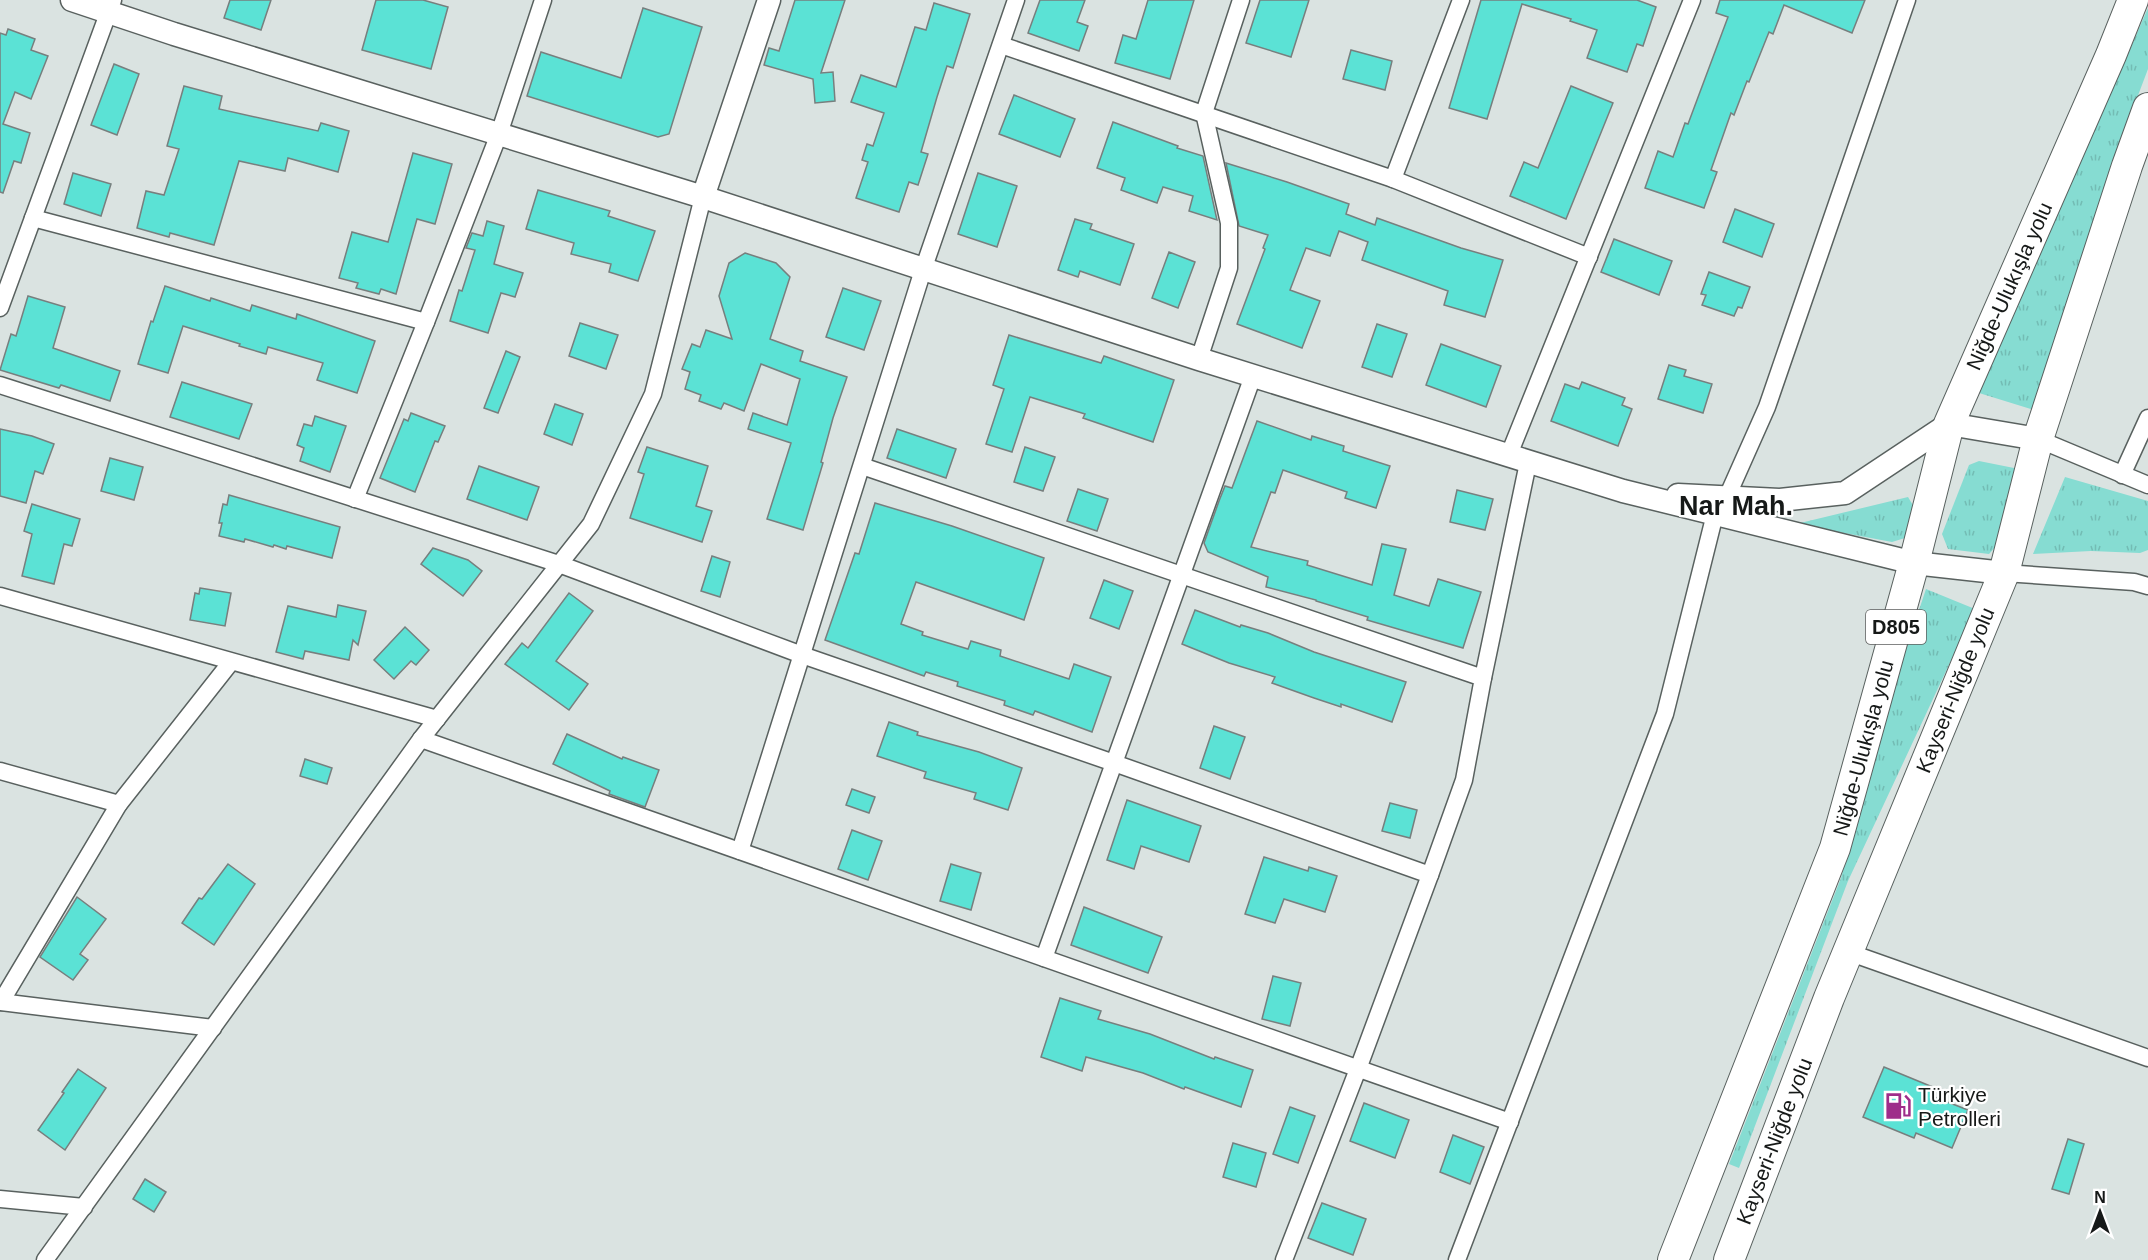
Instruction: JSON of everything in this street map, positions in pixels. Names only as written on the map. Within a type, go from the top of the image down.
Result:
[{"type":"highway","name":"Niğde-Ulukışla yolu","points":[[1673,1260],[1835,848],[1914,563],[1949,424],[2133,0]]},
{"type":"highway","name":"Kayseri-Niğde yolu","points":[[1729,1260],[1848,952],[2004,573],[2038,439],[2148,108]]},
{"type":"highway","points":[[2127,166],[2148,119]]},
{"type":"street","points":[[72,0],[110,6],[499,134],[1199,359],[1623,492],[1721,506],[1914,563],[2004,573],[2134,582],[2148,586]]},
{"type":"street","points":[[355,499],[499,134],[543,0]]},
{"type":"street","points":[[45,1260],[422,739],[591,524],[653,394],[703,198],[770,0]]},
{"type":"street","points":[[740,851],[923,270],[1016,0]]},
{"type":"street","points":[[1199,359],[1229,268],[1229,223],[1204,113],[1241,0]]},
{"type":"street","points":[[1393,179],[1461,0]]},
{"type":"street","points":[[1284,1260],[1358,1069],[1464,780],[1518,460],[1589,257],[1692,0]]},
{"type":"street","points":[[1458,1260],[1665,714],[1721,506],[1767,407],[1907,0]]},
{"type":"street","points":[[0,308],[110,6]]},
{"type":"street","points":[[1001,45],[1393,179],[1589,257]]},
{"type":"street","points":[[33,218],[426,322]]},
{"type":"street","points":[[1044,958],[1252,376]]},
{"type":"street","points":[[0,386],[559,564],[802,655],[1430,875]]},
{"type":"street","points":[[2122,475],[2148,418]]},
{"type":"street","points":[[1721,506],[1845,493],[1949,424],[2038,439],[2148,485]]},
{"type":"street","points":[[861,466],[1483,678]]},
{"type":"street","points":[[0,596],[437,719]]},
{"type":"street","points":[[213,1028],[0,1002],[119,804],[231,662]]},
{"type":"street","points":[[422,739],[1510,1122]]},
{"type":"street","points":[[0,771],[119,804]]},
{"type":"street","points":[[1848,952],[2148,1058]]},
{"type":"street","points":[[0,1199],[84,1207]]},
{"type":"green space","points":[[2148,8],[2148,69],[2109,172],[2034,410],[1979,393]]},
{"type":"green space","points":[[1979,461],[2019,469],[1999,543],[1989,554],[1948,549],[1942,534],[1969,465]]},
{"type":"green space","points":[[2065,477],[2148,501],[2148,550],[2140,553],[2091,551],[2033,554]]},
{"type":"green space","points":[[1908,497],[1914,507],[1905,538],[1892,542],[1796,524]]},
{"type":"green space","points":[[1926,589],[1975,609],[1848,881],[1739,1168],[1729,1164],[1841,878],[1896,679]]},
{"type":"building","points":[[230,0],[271,0],[261,30],[224,18]]},
{"type":"building","points":[[376,0],[423,0],[448,7],[431,69],[362,50]]},
{"type":"building","points":[[795,0],[845,0],[821,73],[833,72],[835,101],[815,103],[813,79],[764,65],[769,48],[779,51]]},
{"type":"building","points":[[1040,0],[1085,0],[1077,22],[1088,26],[1079,51],[1028,33]]},
{"type":"building","points":[[1148,0],[1194,0],[1170,79],[1115,63],[1123,35],[1136,39]]},
{"type":"building","points":[[1260,0],[1309,0],[1291,57],[1246,43]]},
{"type":"building","points":[[1481,0],[1637,0],[1656,7],[1643,46],[1637,44],[1627,72],[1587,58],[1597,30],[1570,21],[1571,19],[1522,4],[1487,119],[1449,108]]},
{"type":"building","points":[[1720,0],[1865,0],[1852,33],[1784,5],[1773,34],[1769,32],[1734,115],[1731,113],[1711,170],[1717,172],[1704,208],[1645,188],[1658,151],[1673,157],[1685,123],[1688,124],[1728,17],[1716,13]]},
{"type":"building","points":[[934,3],[970,14],[953,68],[947,66],[937,97],[921,152],[928,154],[918,185],[909,182],[899,212],[856,198],[868,162],[862,160],[867,144],[873,146],[884,113],[851,102],[861,75],[896,87],[915,27],[926,30]]},
{"type":"building","points":[[643,8],[702,27],[669,134],[658,137],[527,96],[541,52],[621,78]]},
{"type":"building","points":[[8,29],[35,39],[31,50],[48,56],[31,99],[15,92],[3,124],[30,133],[21,163],[14,161],[3,193],[0,192],[0,33],[6,35]]},
{"type":"building","points":[[1351,50],[1392,61],[1385,90],[1343,79]]},
{"type":"building","points":[[114,64],[139,74],[117,135],[91,125]]},
{"type":"building","points":[[184,86],[222,96],[219,109],[318,131],[321,123],[349,131],[338,172],[288,158],[285,171],[239,161],[214,245],[170,233],[169,237],[137,228],[146,191],[164,195],[179,149],[167,146]]},
{"type":"building","points":[[1571,86],[1613,103],[1566,219],[1510,196],[1524,162],[1538,168]]},
{"type":"building","points":[[1014,95],[1075,119],[1060,157],[999,134]]},
{"type":"building","points":[[1113,122],[1203,156],[1217,220],[1189,211],[1193,196],[1163,187],[1157,203],[1121,190],[1125,178],[1097,168]]},
{"type":"building","points":[[413,153],[452,164],[435,224],[417,219],[396,294],[381,289],[379,294],[356,288],[358,283],[339,278],[352,232],[388,242]]},
{"type":"building","points":[[1226,163],[1349,204],[1346,214],[1375,225],[1377,218],[1461,248],[1503,260],[1485,317],[1444,305],[1448,291],[1362,260],[1368,242],[1339,231],[1330,256],[1306,248],[1290,290],[1320,301],[1302,348],[1237,324],[1268,235],[1239,226]]},
{"type":"building","points":[[73,173],[111,184],[101,216],[64,204]]},
{"type":"building","points":[[978,173],[1017,186],[997,247],[958,234]]},
{"type":"building","points":[[538,190],[610,211],[608,216],[655,231],[638,281],[609,272],[611,264],[571,254],[574,243],[526,229]]},
{"type":"building","points":[[1735,209],[1774,224],[1762,257],[1723,242]]},
{"type":"building","points":[[1075,219],[1092,224],[1090,229],[1134,244],[1120,285],[1080,271],[1078,277],[1058,270]]},
{"type":"building","points":[[487,221],[504,226],[494,264],[523,273],[515,297],[501,293],[488,333],[450,321],[459,290],[462,291],[475,250],[466,248],[472,233],[483,236]]},
{"type":"building","points":[[1614,239],[1672,261],[1659,295],[1601,272]]},
{"type":"building","points":[[1169,252],[1195,262],[1178,308],[1152,298]]},
{"type":"building","points":[[745,253],[776,263],[790,277],[770,339],[803,351],[800,361],[847,377],[833,418],[821,462],[823,463],[803,530],[767,519],[791,443],[748,429],[753,413],[787,425],[800,379],[761,364],[744,411],[724,403],[721,409],[699,401],[701,395],[685,389],[690,372],[682,369],[692,344],[700,347],[706,330],[732,339],[719,296],[729,263]]},
{"type":"building","points":[[1709,272],[1750,287],[1742,308],[1738,307],[1734,316],[1702,305],[1706,295],[1701,294]]},
{"type":"building","points":[[165,286],[250,311],[252,305],[296,319],[297,314],[375,341],[357,393],[317,380],[323,363],[268,347],[266,354],[183,326],[168,373],[138,364]]},
{"type":"building","points":[[843,288],[881,301],[864,350],[826,337]]},
{"type":"building","points":[[28,296],[65,307],[53,348],[120,371],[110,401],[61,385],[59,388],[0,370],[11,334],[16,336]]},
{"type":"building","points":[[580,323],[618,335],[606,369],[569,356]]},
{"type":"building","points":[[1377,324],[1407,334],[1392,377],[1362,367]]},
{"type":"building","points":[[1009,335],[1101,363],[1104,356],[1174,380],[1153,442],[1083,418],[1085,414],[1030,397],[1012,452],[986,444],[1004,389],[993,385]]},
{"type":"building","points":[[1441,344],[1501,366],[1486,407],[1426,385]]},
{"type":"building","points":[[506,351],[520,357],[498,413],[484,408]]},
{"type":"building","points":[[1669,365],[1686,370],[1684,376],[1712,384],[1703,413],[1658,399]]},
{"type":"building","points":[[182,382],[252,404],[239,439],[170,417]]},
{"type":"building","points":[[1582,382],[1625,398],[1622,405],[1632,409],[1618,446],[1551,421],[1565,384],[1579,389]]},
{"type":"building","points":[[555,404],[583,414],[572,445],[544,434]]},
{"type":"building","points":[[411,413],[445,426],[438,442],[435,441],[415,492],[380,478],[404,419],[408,421]]},
{"type":"building","points":[[315,416],[346,426],[330,472],[300,461],[304,448],[297,445],[304,424],[312,426]]},
{"type":"building","points":[[1257,421],[1311,440],[1312,436],[1344,446],[1343,451],[1390,466],[1376,508],[1345,498],[1347,492],[1283,470],[1275,493],[1271,492],[1251,547],[1308,561],[1307,565],[1372,585],[1382,544],[1406,549],[1394,595],[1429,606],[1438,579],[1481,592],[1463,648],[1367,620],[1368,617],[1316,600],[1266,587],[1268,577],[1208,552],[1204,543],[1219,501],[1225,486],[1232,488]]},
{"type":"building","points":[[0,429],[32,436],[54,444],[43,474],[35,471],[26,503],[0,496]]},
{"type":"building","points":[[897,429],[956,449],[946,478],[887,458]]},
{"type":"building","points":[[647,447],[708,466],[696,506],[712,511],[702,542],[630,518],[644,474],[638,472]]},
{"type":"building","points":[[1025,447],[1055,457],[1043,491],[1014,482]]},
{"type":"building","points":[[110,458],[143,467],[134,500],[101,491]]},
{"type":"building","points":[[479,466],[539,487],[527,520],[467,499]]},
{"type":"building","points":[[1078,489],[1108,499],[1097,531],[1067,521]]},
{"type":"building","points":[[1457,490],[1493,499],[1485,530],[1450,522]]},
{"type":"building","points":[[229,495],[340,527],[332,558],[287,546],[286,549],[245,539],[244,542],[219,536],[223,504],[227,505]]},
{"type":"building","points":[[875,503],[952,526],[1044,558],[1024,620],[916,582],[901,624],[923,632],[922,635],[968,649],[971,641],[1001,650],[1000,656],[1069,679],[1074,664],[1111,677],[1092,732],[1035,711],[1033,715],[1004,705],[1005,701],[957,686],[958,682],[926,672],[924,676],[825,640],[855,553],[859,554]]},
{"type":"building","points":[[32,504],[80,519],[72,546],[64,544],[54,584],[22,576],[32,534],[24,531]]},
{"type":"building","points":[[433,548],[468,560],[482,571],[463,596],[421,564]]},
{"type":"building","points":[[712,556],[730,562],[720,597],[701,591]]},
{"type":"building","points":[[1104,580],[1133,591],[1119,629],[1090,618]]},
{"type":"building","points":[[200,588],[231,593],[225,626],[190,620],[195,593],[199,594]]},
{"type":"building","points":[[569,593],[593,611],[556,661],[588,684],[569,710],[505,664],[522,643],[528,648]]},
{"type":"building","points":[[338,605],[366,611],[358,645],[353,640],[349,660],[305,651],[303,659],[276,652],[288,606],[336,617]]},
{"type":"building","points":[[1195,610],[1240,627],[1241,625],[1268,633],[1314,652],[1406,682],[1392,722],[1272,683],[1275,677],[1229,663],[1182,644]]},
{"type":"building","points":[[405,627],[429,650],[416,665],[411,661],[394,679],[374,660]]},
{"type":"building","points":[[889,722],[918,732],[917,735],[979,752],[1022,768],[1008,810],[974,799],[976,793],[924,778],[926,772],[877,756]]},
{"type":"building","points":[[1214,726],[1245,737],[1230,779],[1200,768]]},
{"type":"building","points":[[567,734],[622,759],[623,757],[659,770],[645,807],[609,794],[610,791],[553,764]]},
{"type":"building","points":[[305,759],[332,768],[327,784],[300,776]]},
{"type":"building","points":[[852,789],[875,797],[869,813],[846,805]]},
{"type":"building","points":[[1127,800],[1201,826],[1189,862],[1141,846],[1134,869],[1107,860]]},
{"type":"building","points":[[1390,803],[1417,810],[1410,838],[1382,831]]},
{"type":"building","points":[[852,830],[882,841],[868,880],[838,869]]},
{"type":"building","points":[[1264,857],[1308,871],[1309,867],[1337,876],[1325,912],[1284,899],[1275,923],[1245,914]]},
{"type":"building","points":[[228,864],[255,884],[214,945],[182,923],[199,898],[202,899]]},
{"type":"building","points":[[951,864],[981,873],[971,910],[940,901]]},
{"type":"building","points":[[77,897],[106,919],[80,954],[88,960],[73,980],[40,957]]},
{"type":"building","points":[[1084,907],[1162,937],[1148,973],[1071,945]]},
{"type":"building","points":[[1273,976],[1301,983],[1290,1026],[1262,1019]]},
{"type":"building","points":[[1060,998],[1101,1011],[1098,1019],[1150,1034],[1214,1059],[1215,1057],[1253,1070],[1241,1107],[1143,1073],[1086,1057],[1082,1071],[1041,1057]]},
{"type":"building","name":"Türkiye Petrolleri","points":[[1884,1067],[1935,1088],[1932,1096],[1968,1110],[1952,1148],[1916,1133],[1914,1138],[1863,1117]]},
{"type":"building","points":[[78,1069],[106,1088],[65,1150],[38,1130]]},
{"type":"building","points":[[1364,1103],[1409,1120],[1395,1158],[1350,1141]]},
{"type":"building","points":[[1290,1107],[1315,1116],[1298,1163],[1273,1154]]},
{"type":"building","points":[[1453,1135],[1484,1147],[1470,1184],[1440,1172]]},
{"type":"building","points":[[2068,1139],[2084,1144],[2069,1194],[2052,1189]]},
{"type":"building","points":[[1233,1143],[1266,1153],[1256,1187],[1223,1177]]},
{"type":"building","points":[[145,1179],[166,1192],[154,1212],[133,1199]]},
{"type":"building","points":[[1322,1203],[1366,1219],[1353,1255],[1308,1238]]},
{"type":"place","name":"Türkiye Petrolleri","points":[[1898,1106]]},
{"type":"district","name":"Nar Mah.","points":[[1736,506]]}]
